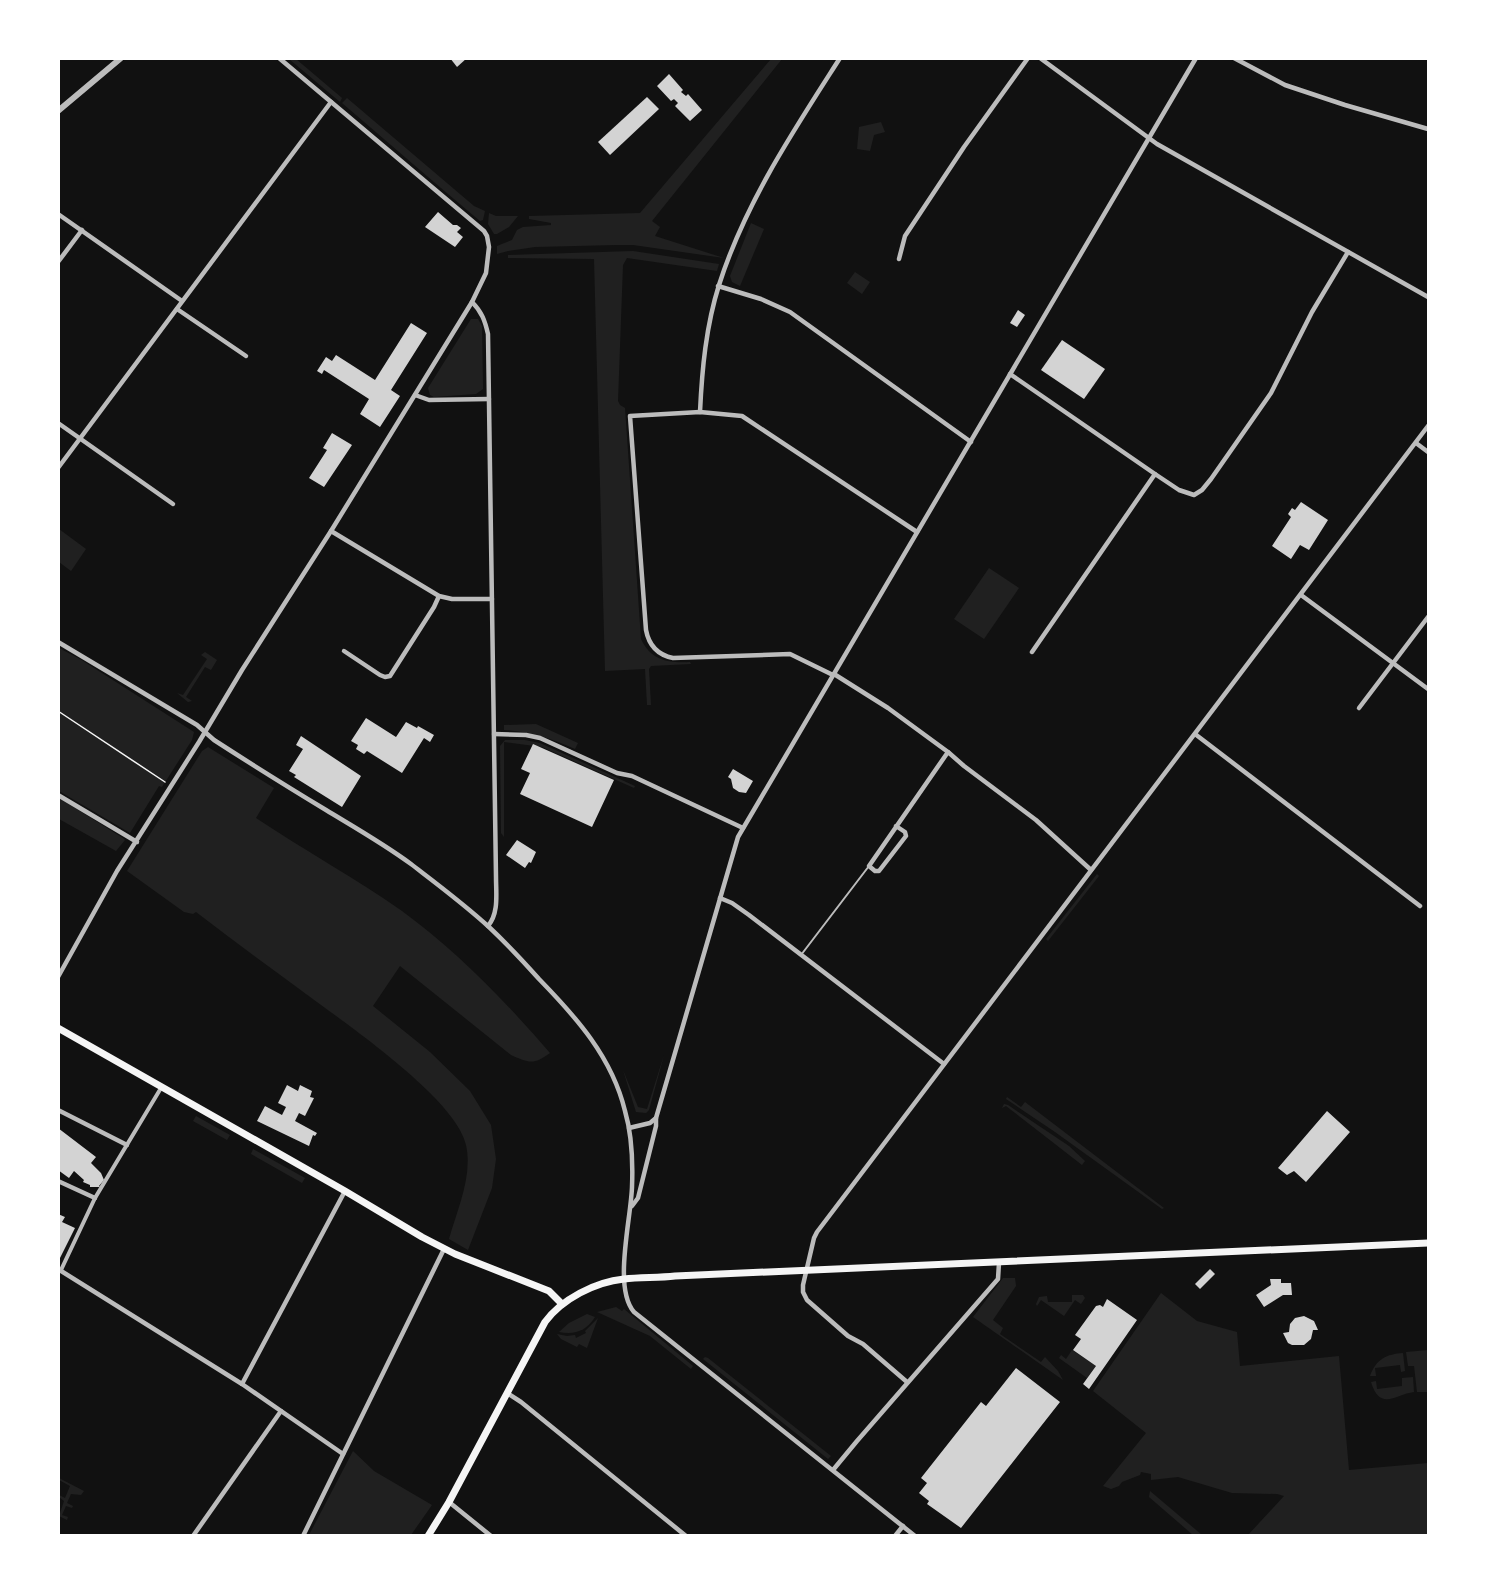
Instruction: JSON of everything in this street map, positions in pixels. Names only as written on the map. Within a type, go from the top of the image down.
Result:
[{"type":"main road","points":[[58,1028],[444,1249],[549,1291],[562,1304]]},
{"type":"main road","points":[[428,1536],[449,1503],[542,1326],[550,1315],[562,1304],[592,1289],[624,1279],[1428,1243]]},
{"type":"street","points":[[58,111],[121,58]]},
{"type":"street","points":[[58,977],[109,885],[415,395],[472,302],[486,273],[489,247],[487,236],[478,226],[279,58]]},
{"type":"street","points":[[700,412],[708,332],[718,286],[766,179],[840,58]]},
{"type":"street","points":[[899,259],[905,236],[1028,58]]},
{"type":"street","points":[[1040,58],[1148,139],[1428,297]]},
{"type":"street","points":[[631,1209],[638,1198],[656,1118],[734,846],[1196,58]]},
{"type":"street","points":[[1234,58],[1285,84],[1345,105],[1428,129]]},
{"type":"street","points":[[58,468],[331,102]]},
{"type":"street","points":[[58,214],[182,301]]},
{"type":"street","points":[[58,262],[81,231]]},
{"type":"street","points":[[1010,374],[1155,474],[1187,494],[1194,495],[1202,490],[1271,393],[1312,312],[1348,252]]},
{"type":"street","points":[[718,286],[761,298],[790,312],[971,442]]},
{"type":"street","points":[[472,302],[484,319],[488,334],[495,913],[494,919],[488,926]]},
{"type":"street","points":[[177,309],[246,356]]},
{"type":"street","points":[[415,395],[429,400],[489,399]]},
{"type":"street","points":[[917,532],[749,420],[729,414],[700,412],[630,416],[646,630],[652,647],[659,653],[673,658],[790,654],[833,675],[879,702],[948,752],[1036,820],[1091,870]]},
{"type":"street","points":[[58,423],[173,504]]},
{"type":"street","points":[[907,1382],[863,1344],[848,1336],[807,1300],[803,1288],[814,1238],[1428,426]]},
{"type":"street","points":[[1416,443],[1428,452]]},
{"type":"street","points":[[1032,652],[1155,474]]},
{"type":"street","points":[[331,531],[438,596],[452,599],[492,599]]},
{"type":"street","points":[[1300,595],[1428,689]]},
{"type":"street","points":[[344,651],[380,675],[390,676],[434,607],[438,596]]},
{"type":"street","points":[[1359,708],[1428,617]]},
{"type":"street","points":[[58,642],[86,657],[205,732],[263,772],[398,855],[488,926],[570,1011],[588,1033],[605,1061],[616,1084],[629,1128],[632,1154],[631,1209],[624,1279],[627,1303],[634,1312],[915,1536]]},
{"type":"street","points":[[494,734],[540,738],[617,773],[632,776],[743,828]]},
{"type":"street","points":[[1195,734],[1420,906]]},
{"type":"street","points":[[896,826],[905,832],[906,836],[879,871],[875,871],[869,866],[896,826],[948,752]]},
{"type":"street","points":[[58,795],[137,842]]},
{"type":"street","points":[[720,898],[741,909],[944,1064]]},
{"type":"street","points":[[161,1088],[95,1198],[60,1269],[242,1384],[343,1454]]},
{"type":"street","points":[[58,1110],[127,1145]]},
{"type":"street","points":[[629,1128],[650,1123],[656,1118]]},
{"type":"street","points":[[58,1181],[95,1198]]},
{"type":"street","points":[[242,1384],[345,1191]]},
{"type":"street","points":[[303,1536],[444,1249]]},
{"type":"street","points":[[833,1470],[998,1279],[999,1263]]},
{"type":"street","points":[[507,1394],[521,1402],[686,1536]]},
{"type":"street","points":[[193,1536],[281,1411]]},
{"type":"street","points":[[449,1503],[491,1536]]},
{"type":"street","points":[[895,1536],[903,1526]]},
{"type":"lane","points":[[801,955],[869,866]]},
{"type":"path","points":[[58,711],[171,786]]},
{"type":"shaded area","points":[[289,59],[296,59],[342,98],[340,102]]},
{"type":"shaded area","points":[[771,59],[782,59],[652,221],[660,227],[655,236],[724,258],[633,245],[535,247],[497,254],[497,246],[512,240],[517,230],[523,227],[551,225],[551,223],[529,219],[529,216],[640,213]]},
{"type":"shaded area","points":[[347,98],[474,206],[485,211],[483,220],[480,221],[342,103]]},
{"type":"shaded area","points":[[881,122],[885,132],[874,135],[870,151],[857,149],[859,127]]},
{"type":"shaded area","points":[[489,213],[496,216],[518,216],[509,227],[494,234],[488,224]]},
{"type":"shaded area","points":[[751,223],[764,229],[740,286],[732,282],[730,276]]},
{"type":"shaded area","points":[[633,251],[719,264],[717,271],[627,258],[623,265],[618,401],[625,408],[641,639],[650,652],[661,659],[690,662],[691,664],[651,666],[649,669],[651,705],[647,705],[645,669],[605,671],[594,259],[508,258],[508,255]]},
{"type":"shaded area","points":[[855,272],[870,282],[862,294],[847,283]]},
{"type":"shaded area","points":[[471,319],[478,319],[482,326],[483,389],[476,394],[434,397],[430,395],[428,388]]},
{"type":"shaded area","points":[[59,529],[86,549],[71,571],[59,562]]},
{"type":"shaded area","points":[[989,568],[1019,588],[984,639],[954,619]]},
{"type":"shaded area","points":[[59,648],[194,732],[192,740],[162,787],[159,786],[130,833],[59,791]]},
{"type":"shaded area","points":[[205,652],[217,660],[211,670],[205,667],[186,697],[192,701],[188,702],[177,693],[183,695],[207,659],[201,655]]},
{"type":"shaded area","points":[[536,724],[578,743],[575,749],[541,736],[504,730],[504,725]]},
{"type":"shaded area","points":[[505,740],[540,743],[635,786],[634,788],[542,747],[504,742],[504,837],[501,833],[500,746]]},
{"type":"shaded area","points":[[208,747],[274,788],[256,818],[384,899],[422,926],[480,978],[550,1053],[540,1060],[531,1062],[511,1055],[400,966],[373,1006],[430,1052],[470,1091],[491,1125],[496,1159],[492,1188],[468,1250],[449,1239],[466,1181],[468,1157],[458,1126],[442,1105],[395,1062],[343,1021],[196,912],[193,914],[184,912],[127,871],[202,751]]},
{"type":"shaded area","points":[[59,798],[125,840],[116,851],[59,819]]},
{"type":"shaded area","points":[[1097,874],[1099,876],[1048,941],[1046,939]]},
{"type":"shaded area","points":[[664,1055],[649,1110],[646,1113],[636,1112],[623,1070],[638,1107],[647,1109]]},
{"type":"shaded area","points":[[1007,1097],[1021,1107],[1025,1102],[1164,1208],[1162,1209],[1006,1099]]},
{"type":"shaded area","points":[[1004,1104],[1069,1146],[1085,1161],[1082,1165],[1006,1106],[1002,1108]]},
{"type":"shaded area","points":[[196,1116],[230,1135],[227,1140],[193,1121]]},
{"type":"shaded area","points":[[253,1149],[305,1178],[302,1183],[251,1154]]},
{"type":"shaded area","points":[[1003,1278],[1015,1278],[1016,1286],[993,1320],[1003,1328],[1000,1334],[1041,1362],[1045,1357],[1063,1380],[973,1317]]},
{"type":"shaded area","points":[[1161,1293],[1197,1321],[1237,1332],[1240,1366],[1339,1356],[1349,1470],[1428,1463],[1428,1535],[1248,1535],[1284,1496],[1232,1493],[1178,1477],[1151,1480],[1151,1474],[1141,1472],[1140,1475],[1111,1489],[1103,1486],[1146,1433],[1093,1391]]},
{"type":"shaded area","points":[[1072,1295],[1083,1295],[1085,1298],[1081,1304],[1075,1300],[1064,1316],[1041,1300],[1037,1306],[1036,1304],[1039,1297],[1047,1296],[1048,1302],[1072,1302]]},
{"type":"shaded area","points":[[616,1307],[622,1311],[624,1309],[693,1366],[691,1369],[650,1336],[597,1312]]},
{"type":"shaded area","points":[[587,1314],[595,1317],[584,1329],[570,1333],[559,1332],[569,1323]]},
{"type":"shaded area","points":[[598,1318],[587,1348],[579,1344],[577,1347],[561,1339],[557,1334],[575,1335],[576,1338],[586,1333],[585,1331]]},
{"type":"shaded area","points":[[1072,1350],[1096,1366],[1087,1378],[1059,1358],[1061,1355],[1066,1359]]},
{"type":"shaded area","points":[[1428,1350],[1428,1392],[1417,1392],[1414,1366],[1408,1366],[1406,1352]]},
{"type":"shaded area","points":[[1403,1353],[1405,1371],[1401,1372],[1400,1365],[1375,1368],[1376,1376],[1370,1376],[1375,1365],[1383,1358]]},
{"type":"shaded area","points":[[705,1357],[831,1456],[828,1459],[703,1359]]},
{"type":"shaded area","points":[[1413,1377],[1414,1392],[1389,1399],[1379,1396],[1371,1382],[1376,1381],[1377,1389],[1402,1386],[1402,1378]]},
{"type":"shaded area","points":[[353,1451],[374,1471],[432,1505],[411,1535],[309,1535]]},
{"type":"shaded area","points":[[59,1478],[84,1491],[81,1495],[71,1494],[67,1503],[73,1506],[72,1508],[66,1506],[62,1515],[68,1517],[67,1520],[59,1516],[64,1501],[59,1495],[65,1498],[70,1486]]},
{"type":"shaded area","points":[[1150,1491],[1202,1535],[1193,1535],[1149,1497]]},
{"type":"building","points":[[450,58],[467,58],[457,67]]},
{"type":"building","points":[[669,74],[683,90],[681,92],[686,96],[688,94],[702,110],[690,121],[675,106],[678,103],[674,99],[671,101],[657,86]]},
{"type":"building","points":[[647,97],[659,109],[610,155],[598,142]]},
{"type":"building","points":[[438,212],[453,225],[461,228],[457,232],[463,237],[455,247],[425,227]]},
{"type":"building","points":[[1018,310],[1025,315],[1017,327],[1010,323]]},
{"type":"building","points":[[411,323],[427,333],[391,390],[400,396],[380,427],[360,414],[369,399],[324,370],[322,374],[317,371],[326,357],[332,361],[336,355],[375,380]]},
{"type":"building","points":[[1062,340],[1105,369],[1084,399],[1041,370]]},
{"type":"building","points":[[332,433],[352,445],[324,487],[309,478],[327,450],[323,448]]},
{"type":"building","points":[[1301,502],[1328,520],[1309,550],[1300,545],[1291,559],[1272,546],[1291,517],[1288,514],[1292,508],[1295,510]]},
{"type":"building","points":[[366,718],[396,737],[406,722],[434,735],[430,742],[424,738],[402,773],[367,751],[364,754],[356,749],[358,745],[351,741]]},
{"type":"building","points":[[301,736],[361,776],[342,807],[294,777],[296,775],[289,771],[303,749],[296,745]]},
{"type":"building","points":[[533,744],[614,780],[592,827],[520,794],[530,773],[521,769]]},
{"type":"building","points":[[733,769],[753,781],[746,793],[733,788],[731,779],[728,777]]},
{"type":"building","points":[[517,840],[536,852],[531,863],[529,862],[525,868],[506,855]]},
{"type":"building","points":[[287,1085],[298,1091],[300,1085],[312,1091],[310,1097],[314,1098],[305,1116],[299,1113],[295,1121],[317,1133],[313,1135],[309,1146],[257,1121],[265,1106],[282,1115],[286,1107],[278,1103]]},
{"type":"building","points":[[1327,1111],[1350,1132],[1306,1182],[1294,1171],[1287,1175],[1278,1168]]},
{"type":"building","points":[[58,1128],[96,1157],[91,1163],[101,1173],[104,1180],[100,1187],[90,1187],[74,1171],[69,1178],[58,1170]]},
{"type":"building","points":[[58,1214],[65,1217],[62,1222],[75,1228],[58,1262]]},
{"type":"building","points":[[1210,1269],[1215,1274],[1200,1289],[1195,1284]]},
{"type":"building","points":[[1270,1279],[1281,1279],[1281,1283],[1291,1283],[1292,1295],[1283,1295],[1264,1307],[1256,1295],[1271,1285]]},
{"type":"building","points":[[1107,1299],[1137,1320],[1089,1389],[1083,1384],[1096,1366],[1073,1350],[1081,1339],[1075,1335],[1096,1306],[1103,1307]]},
{"type":"building","points":[[1304,1316],[1314,1321],[1318,1330],[1313,1330],[1311,1339],[1304,1345],[1288,1343],[1283,1333],[1289,1332],[1290,1324],[1295,1318]]},
{"type":"building","points":[[1016,1368],[1060,1402],[961,1528],[927,1504],[929,1501],[919,1493],[927,1483],[921,1478],[981,1402],[986,1406]]}]
